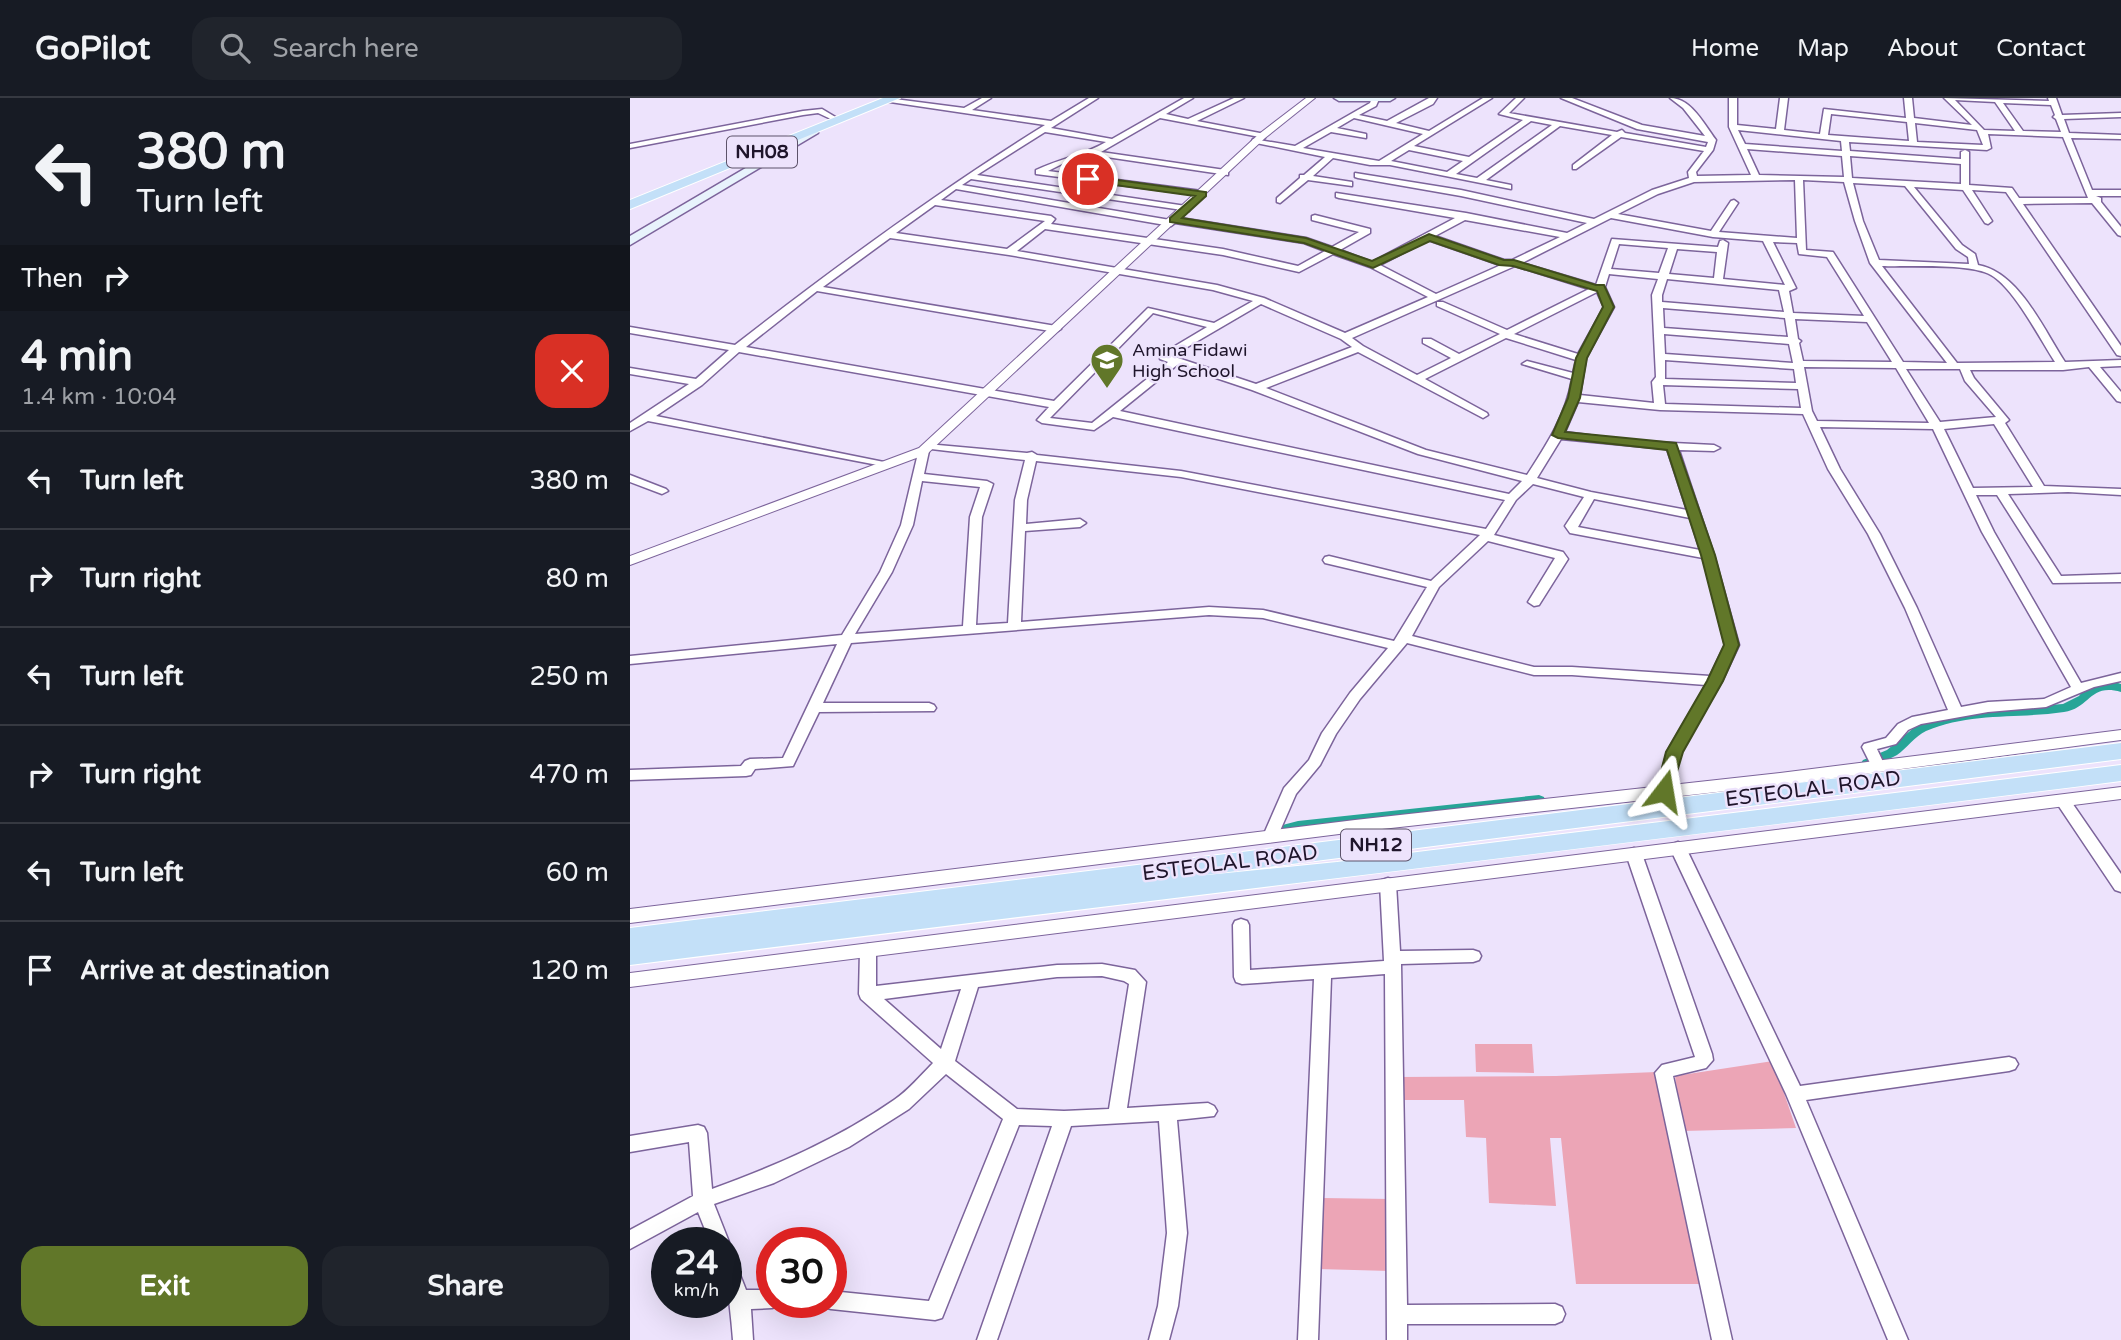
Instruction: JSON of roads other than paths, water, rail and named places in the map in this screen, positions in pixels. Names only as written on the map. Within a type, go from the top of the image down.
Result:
[{"type":"highway","name":"NH08","points":[[630,205],[737,163],[832,118],[887,99]]},
{"type":"highway","name":"NH08","points":[[630,198],[814,131],[887,99]]},
{"type":"highway","name":"ESTEOLAL ROAD","points":[[2048,781],[2121,751]]},
{"type":"highway","name":"ESTEOLAL ROAD","points":[[630,938],[1173,879],[1338,871],[2121,773]]},
{"type":"highway","name":"ESTEOLAL ROAD","points":[[630,955],[1173,879]]},
{"type":"main road","points":[[1339,98],[1390,98]]},
{"type":"main road","points":[[630,241],[814,131]]},
{"type":"street","points":[[963,112],[987,98]]},
{"type":"street","points":[[630,428],[698,383],[815,288],[969,176],[1094,98]]},
{"type":"street","points":[[1189,98],[1093,153],[1061,161],[1040,172],[1202,194]]},
{"type":"street","points":[[1190,121],[1240,98]]},
{"type":"street","points":[[630,561],[927,448],[1121,271],[1259,139],[1311,98]]},
{"type":"street","points":[[1388,124],[1433,98]]},
{"type":"street","points":[[1488,98],[1375,163],[1358,175],[1339,195],[1566,235]]},
{"type":"street","points":[[1520,98],[1503,114],[1709,150]]},
{"type":"street","points":[[1565,98],[1633,125],[1712,140]]},
{"type":"street","points":[[1674,98],[1686,106],[1712,140]]},
{"type":"street","points":[[1733,98],[1733,127],[1755,176]]},
{"type":"street","points":[[1780,131],[1784,98]]},
{"type":"street","points":[[1908,98],[1913,144]]},
{"type":"street","points":[[1733,127],[1845,139],[1987,148],[1989,141],[1982,130],[1948,98]]},
{"type":"street","points":[[1955,98],[2052,101],[2089,193],[2098,200],[2121,233]]},
{"type":"street","points":[[887,99],[1050,127],[1112,141]]},
{"type":"street","points":[[1297,148],[1373,104],[1375,99]]},
{"type":"street","points":[[1998,100],[2021,134]]},
{"type":"street","points":[[630,146],[803,113],[819,111],[832,118]]},
{"type":"street","points":[[1824,137],[1828,111],[2021,134],[2121,137]]},
{"type":"street","points":[[1158,115],[1297,148],[1450,174],[1508,187]]},
{"type":"street","points":[[2057,117],[2121,115]]},
{"type":"street","points":[[1353,116],[1429,133]]},
{"type":"street","points":[[1450,174],[1529,119]]},
{"type":"street","points":[[1480,180],[1558,124]]},
{"type":"street","points":[[1576,167],[1633,125]]},
{"type":"street","points":[[1959,126],[1965,147],[1965,187],[1988,221]]},
{"type":"street","points":[[1329,129],[1363,136]]},
{"type":"street","points":[[1814,424],[1937,426],[2004,420],[1875,263],[1859,221],[1849,180],[1845,139]]},
{"type":"street","points":[[1693,179],[1692,172],[1709,150],[1712,140]]},
{"type":"street","points":[[1741,146],[1965,162]]},
{"type":"street","points":[[1407,147],[1470,160]]},
{"type":"street","points":[[1093,153],[1225,173]]},
{"type":"street","points":[[1280,200],[1303,177],[1333,155]]},
{"type":"street","points":[[737,163],[755,166]]},
{"type":"street","points":[[1358,175],[1461,193],[1594,222]]},
{"type":"street","points":[[969,176],[1186,209]]},
{"type":"street","points":[[1345,337],[1438,300],[1655,192],[1693,179],[1755,176],[1906,182],[2009,190],[2121,353]]},
{"type":"street","points":[[1303,177],[1349,184]]},
{"type":"street","points":[[1799,177],[1802,252],[1830,254],[1871,318],[1937,426],[1967,492],[2079,690]]},
{"type":"street","points":[[1906,182],[1959,247],[1972,256],[1974,267]]},
{"type":"street","points":[[957,187],[1068,206],[1276,235],[1333,250],[1373,265],[1507,335],[1581,358]]},
{"type":"street","points":[[2089,193],[2121,193]]},
{"type":"street","points":[[2018,201],[2098,200]]},
{"type":"street","points":[[934,202],[1150,242],[1223,252],[1299,269],[1367,231],[1315,218]]},
{"type":"street","points":[[1713,234],[1734,203]]},
{"type":"street","points":[[1009,252],[1068,206]]},
{"type":"street","points":[[1610,215],[1713,234],[1800,241]]},
{"type":"street","points":[[1373,265],[1466,216]]},
{"type":"street","points":[[889,235],[1178,280],[1261,299],[1345,337],[1359,348],[1483,415]]},
{"type":"street","points":[[1718,283],[1725,235]]},
{"type":"street","points":[[1274,829],[1289,792],[1315,762],[1329,733],[1355,696],[1401,642],[1434,585],[1487,535],[1512,498],[1530,480],[1558,435],[1574,398],[1581,358],[1609,307],[1598,288],[1514,263],[1503,263],[1429,237]]},
{"type":"street","points":[[1605,271],[1791,288],[1767,239]]},
{"type":"street","points":[[1417,379],[1598,288],[1615,241],[1722,250]]},
{"type":"street","points":[[1660,407],[1657,382],[1661,377],[1661,331],[1657,321],[1660,278],[1673,246]]},
{"type":"street","points":[[1875,263],[1974,267],[1996,273],[2022,304],[2063,367]]},
{"type":"street","points":[[815,288],[1056,330]]},
{"type":"street","points":[[1784,289],[1796,341],[1807,411],[1834,469],[1874,534],[1911,608],[1956,712]]},
{"type":"street","points":[[1261,299],[1216,327],[1205,330],[1164,357],[1256,388],[1422,452],[1591,495],[1695,515]]},
{"type":"street","points":[[1658,305],[1791,316],[1871,318]]},
{"type":"street","points":[[1176,361],[1094,427],[1042,420],[1151,310],[1216,327]]},
{"type":"street","points":[[630,330],[987,395],[1057,405]]},
{"type":"street","points":[[1661,331],[1796,341]]},
{"type":"street","points":[[1427,341],[1459,358]]},
{"type":"street","points":[[1256,388],[1359,348]]},
{"type":"street","points":[[1660,357],[1799,365],[1899,367],[2063,367],[2121,363]]},
{"type":"street","points":[[2092,364],[2121,398]]},
{"type":"street","points":[[1527,365],[1578,377]]},
{"type":"street","points":[[630,371],[698,383]]},
{"type":"street","points":[[1657,382],[1801,386]]},
{"type":"street","points":[[1574,398],[1660,407],[1807,411]]},
{"type":"street","points":[[1111,413],[1512,498]]},
{"type":"street","points":[[646,417],[884,465]]},
{"type":"street","points":[[1998,421],[2041,491]]},
{"type":"street","points":[[1558,435],[1633,444],[1714,447]]},
{"type":"street","points":[[1665,787],[1674,752],[1715,681],[1732,645],[1708,555],[1672,446]]},
{"type":"street","points":[[927,448],[1032,455],[1181,474],[1487,535],[1559,555],[1562,559],[1534,602]]},
{"type":"street","points":[[630,775],[746,771],[750,764],[787,763],[846,639],[886,572],[908,525],[927,448]]},
{"type":"street","points":[[1014,626],[1021,500],[1032,455]]},
{"type":"street","points":[[919,477],[987,484],[976,517],[969,630]]},
{"type":"street","points":[[630,478],[662,491]]},
{"type":"street","points":[[1967,492],[2068,489],[2121,492]]},
{"type":"street","points":[[2001,492],[2057,580],[2121,578]]},
{"type":"street","points":[[1591,495],[1572,520],[1571,526],[1574,530],[1708,555]]},
{"type":"street","points":[[1019,528],[1080,523]]},
{"type":"street","points":[[1329,560],[1434,585]]},
{"type":"street","points":[[630,660],[846,639],[1209,611],[1262,614],[1534,671],[1715,681]]},
{"type":"street","points":[[1875,759],[1869,747],[1891,741],[1903,727],[1917,720],[1956,712],[2046,703],[2090,684],[2121,677]]},
{"type":"street","points":[[814,707],[929,708]]},
{"type":"street","points":[[630,916],[1274,829],[1665,787],[1780,779],[1875,759],[2121,735]]},
{"type":"street","points":[[2048,781],[2121,886]]},
{"type":"street","points":[[630,980],[1678,848],[2048,781],[2121,793]]},
{"type":"street","points":[[1678,848],[1795,1094],[1898,1340]]},
{"type":"street","points":[[1634,854],[1704,1060],[1700,1065],[1671,1067],[1664,1073],[1722,1340]]},
{"type":"street","points":[[1388,884],[1392,962],[1397,1340]]},
{"type":"street","points":[[1241,925],[1242,977],[1323,973],[1392,962],[1473,956]]},
{"type":"street","points":[[868,950],[867,994],[945,1063],[1013,1117],[1064,1119],[1208,1111]]},
{"type":"street","points":[[867,994],[1057,971],[1102,970],[1129,975],[1138,982],[1117,1114]]},
{"type":"street","points":[[1308,1340],[1323,973]]},
{"type":"street","points":[[630,1240],[703,1200],[768,1177],[843,1140],[903,1104],[945,1063],[972,980]]},
{"type":"street","points":[[1795,1094],[2009,1064]]},
{"type":"street","points":[[1159,1340],[1168,1306],[1177,1233],[1167,1112]]},
{"type":"street","points":[[847,1302],[935,1311],[1013,1117]]},
{"type":"street","points":[[987,1340],[1064,1119]]},
{"type":"street","points":[[630,1144],[698,1133],[703,1200],[713,1227]]},
{"type":"street","points":[[1398,1315],[1555,1314]]},
{"type":"street","points":[[741,1318],[743,1340]]},
{"type":"waterway","points":[[1867,763],[1891,753],[1920,729],[1970,715],[2065,708],[2098,687],[2109,684],[2121,688]]},
{"type":"waterway","points":[[1276,831],[1298,826],[1539,800]]},
{"type":"place","name":"Amina Fidawi High School","points":[[1107,390]]}]
